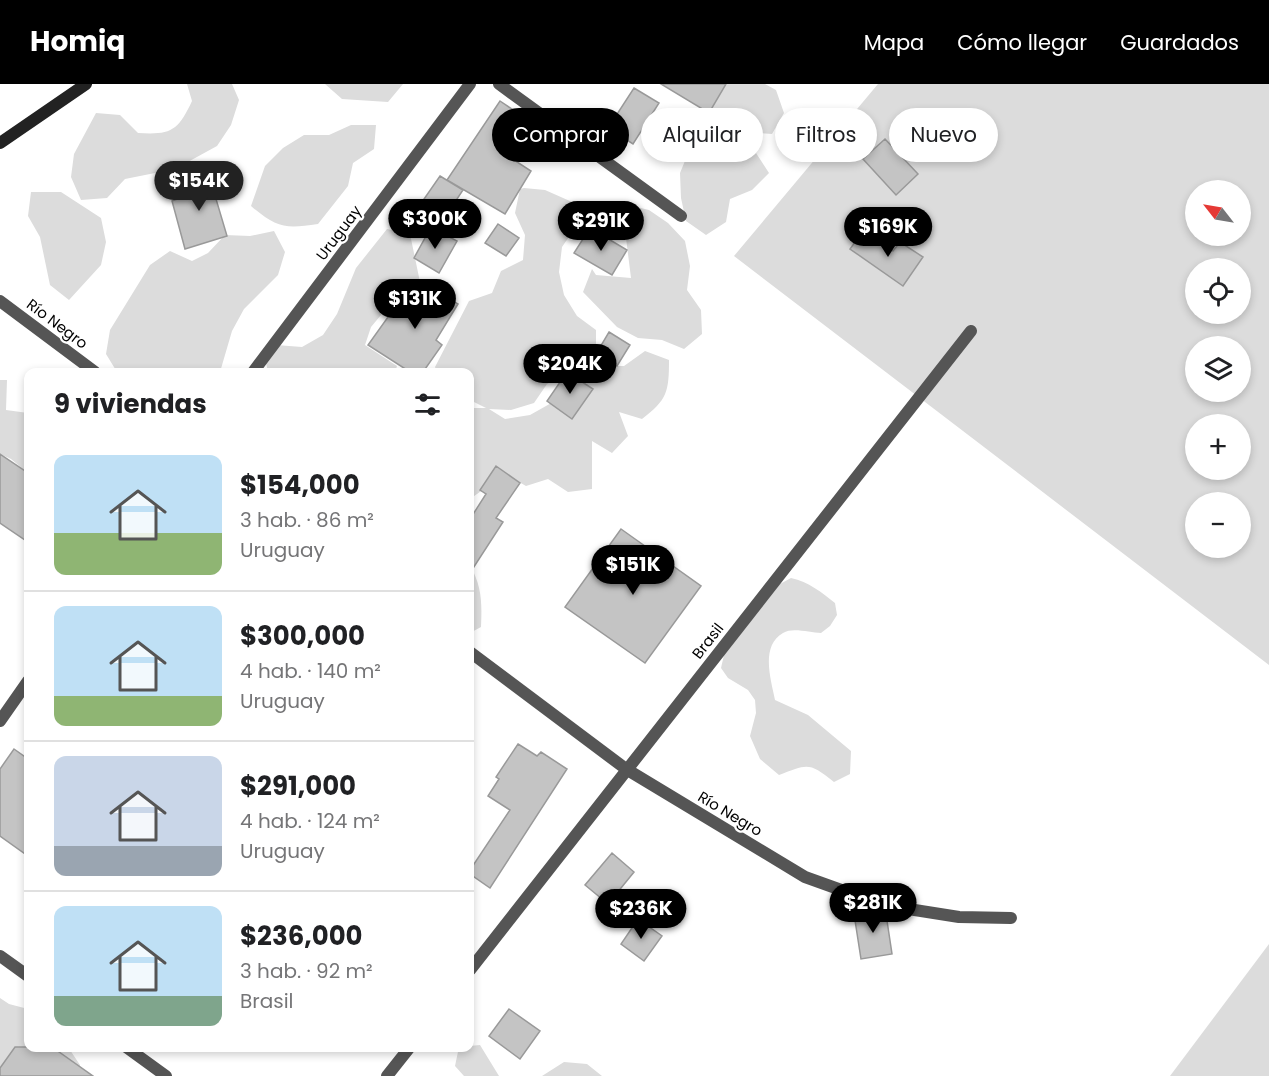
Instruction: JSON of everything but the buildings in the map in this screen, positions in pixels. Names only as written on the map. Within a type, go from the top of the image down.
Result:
[{"type":"street","points":[[0,142],[86,84]]},
{"type":"street","name":"Uruguay","points":[[256,368],[470,84]]},
{"type":"street","points":[[499,84],[681,216]]},
{"type":"street","name":"Río Negro","points":[[0,301],[90,368]]},
{"type":"street","name":"Brasil","points":[[474,965],[972,331]]},
{"type":"street","name":"Río Negro","points":[[474,655],[626,769],[805,877],[883,904],[959,917],[1011,918]]},
{"type":"street","points":[[0,721],[24,687]]},
{"type":"street","points":[[0,956],[24,973]]},
{"type":"street","points":[[133,1052],[166,1076]]},
{"type":"street","points":[[387,1076],[406,1052]]},
{"type":"shaded area","points":[[187,84],[232,84],[239,100],[231,125],[217,146],[175,169],[125,179],[107,198],[81,200],[71,177],[74,154],[96,113],[120,115],[138,133],[166,132],[177,125],[192,101]]},
{"type":"shaded area","points":[[325,84],[403,84],[388,102],[342,99]]},
{"type":"shaded area","points":[[717,84],[765,84],[776,90],[782,108],[775,108],[775,129],[772,134],[763,133],[763,108],[712,108],[723,89]]},
{"type":"shaded area","points":[[878,84],[1269,84],[1269,665],[734,256],[813,162],[877,162],[877,108],[858,108]]},
{"type":"shaded area","points":[[351,125],[376,125],[374,149],[353,163],[348,186],[318,224],[282,225],[268,219],[251,206],[265,166],[283,148],[304,135],[329,135]]},
{"type":"shaded area","points":[[685,162],[762,162],[769,173],[752,190],[730,199],[726,222],[706,235],[686,221],[681,198],[680,173]]},
{"type":"shaded area","points":[[520,189],[545,190],[588,209],[562,247],[559,272],[564,295],[577,316],[596,330],[596,354],[547,384],[534,403],[511,410],[489,409],[505,419],[530,415],[617,366],[624,366],[645,351],[669,360],[667,388],[662,400],[642,419],[619,412],[628,436],[612,453],[592,441],[592,489],[568,492],[548,479],[526,486],[505,474],[474,496],[474,408],[486,408],[474,402],[474,368],[435,367],[469,301],[492,293],[501,271],[523,260],[525,235],[515,213]]},
{"type":"shaded area","points":[[31,192],[61,192],[101,218],[106,242],[101,265],[69,300],[50,285],[40,237],[28,216]]},
{"type":"shaded area","points":[[600,202],[624,204],[649,210],[668,223],[685,241],[690,266],[687,290],[701,310],[702,334],[684,349],[662,340],[638,338],[617,327],[583,292],[592,269],[596,275],[631,278],[626,238],[604,228],[588,209]]},
{"type":"shaded area","points":[[387,229],[410,234],[420,282],[407,303],[393,310],[386,309],[371,327],[365,345],[397,366],[396,368],[267,368],[266,363],[276,345],[302,347],[323,335],[337,314],[356,268]]},
{"type":"shaded area","points":[[274,231],[285,252],[278,275],[244,309],[232,331],[221,368],[115,368],[106,354],[110,330],[150,265],[170,251],[192,261],[208,253],[225,235],[250,236]]},
{"type":"shaded area","points":[[0,380],[7,380],[6,410],[24,412],[24,470],[11,459],[0,454]]},
{"type":"shaded area","points":[[474,573],[480,595],[481,627],[474,631]]},
{"type":"shaded area","points":[[791,578],[820,591],[835,603],[837,615],[830,626],[821,633],[792,630],[776,639],[769,655],[771,683],[775,700],[808,715],[851,751],[850,774],[834,782],[819,771],[808,767],[779,775],[760,759],[750,736],[756,713],[755,700],[748,690],[728,678],[721,668],[724,655],[780,584]]},
{"type":"shaded area","points":[[1269,944],[1269,1076],[1170,1076]]},
{"type":"shaded area","points":[[0,998],[9,1004],[24,1008],[24,1052],[71,1052],[80,1065],[78,1076],[0,1076]]},
{"type":"shaded area","points":[[480,1045],[499,1076],[464,1076],[455,1066],[458,1052],[474,1052],[474,1046]]},
{"type":"shaded area","points":[[564,1062],[587,1064],[602,1076],[542,1076]]}]
